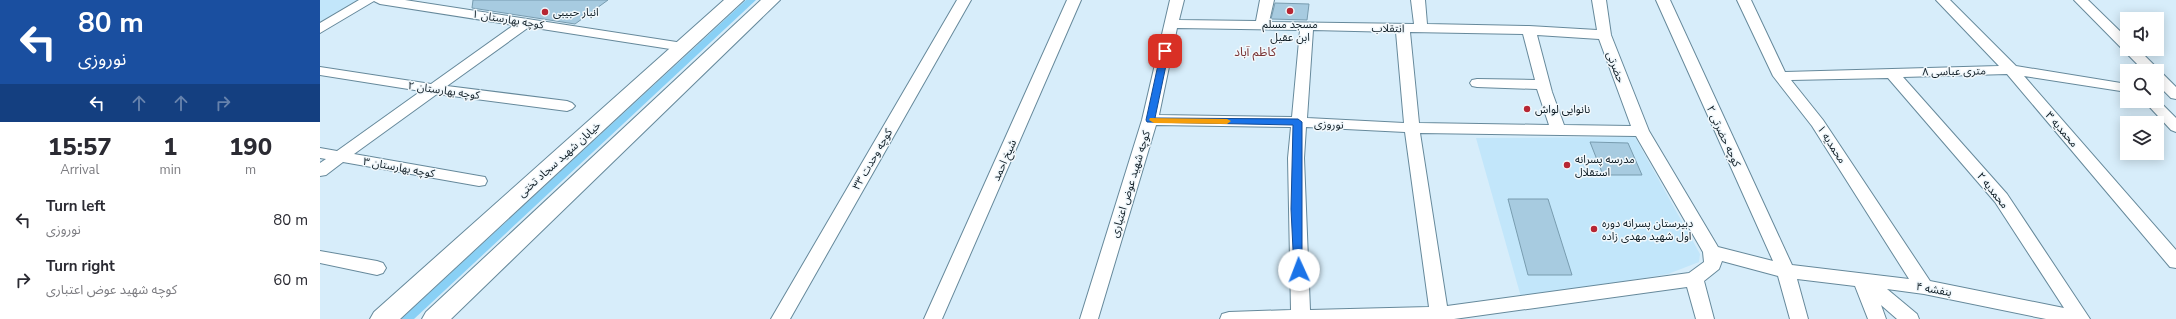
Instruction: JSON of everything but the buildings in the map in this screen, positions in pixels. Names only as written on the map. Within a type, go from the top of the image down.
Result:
[{"type":"main road","name":"خیابان شهید سجاد تختی","points":[[383,319],[735,0]]},
{"type":"main road","points":[[434,319],[771,0]]},
{"type":"street","points":[[320,29],[368,0]]},
{"type":"street","name":"کوچه بهارستان ۱","points":[[380,0],[683,47]]},
{"type":"street","name":"کوچه وحدت ۳۳","points":[[780,319],[964,0]]},
{"type":"street","name":"شیخ احمد","points":[[933,319],[1074,0]]},
{"type":"street","name":"کوچه شهید عوض اعتباری","points":[[1089,319],[1150,120],[1177,0]]},
{"type":"street","points":[[1262,25],[1268,0]]},
{"type":"street","points":[[1418,0],[1421,28]]},
{"type":"street","name":"حضرتی","points":[[1599,0],[1604,35],[1641,131],[1712,252]]},
{"type":"street","name":"کوچه حضرتی ۲","points":[[1663,0],[1786,271],[1799,319]]},
{"type":"street","name":"محمدیه ۱","points":[[1744,0],[1780,76],[1818,123],[1924,287]]},
{"type":"street","name":"محمدیه ۳","points":[[1943,0],[2011,70],[2176,262]]},
{"type":"street","points":[[2081,0],[2120,39]]},
{"type":"street","points":[[320,171],[527,22]]},
{"type":"street","name":"انتقلاب","points":[[1171,24],[1529,30],[1604,35]]},
{"type":"street","points":[[1301,316],[1296,209],[1298,122],[1307,26]]},
{"type":"street","points":[[1403,29],[1412,128],[1439,314]]},
{"type":"street","points":[[1529,30],[1543,85],[1558,129]]},
{"type":"street","points":[[2137,56],[2145,64]]},
{"type":"street","name":"۸ متری عباسی","points":[[1780,76],[2011,70],[2120,87]]},
{"type":"street","name":"کوچه بهارستان ۲","points":[[320,71],[434,89],[568,106]]},
{"type":"street","name":"محمدیه ۲","points":[[1891,72],[2001,198],[2081,319]]},
{"type":"street","points":[[1477,83],[1543,85]]},
{"type":"street","points":[[2164,84],[2176,97]]},
{"type":"street","points":[[2164,95],[2176,97]]},
{"type":"street","points":[[2158,108],[2176,127]]},
{"type":"street","name":"نوروزی","points":[[1150,120],[1298,122],[1412,128],[1641,131]]},
{"type":"street","name":"کوچه بهارستان ۳","points":[[320,153],[479,181]]},
{"type":"street","points":[[1229,319],[1301,316],[1439,314],[1694,278],[1714,264],[1712,252]]},
{"type":"street","name":"بنفشه ۴","points":[[1712,252],[1786,271],[1924,287],[2081,319]]},
{"type":"street","points":[[320,257],[376,268]]},
{"type":"street","points":[[1694,278],[1705,319]]},
{"type":"street","points":[[1862,279],[1877,319]]},
{"type":"street","points":[[1862,279],[1910,319]]},
{"type":"shaded area","points":[[320,0],[358,0],[320,22]]},
{"type":"shaded area","points":[[746,0],[756,0],[414,319],[401,319]]},
{"type":"shaded area","name":"دبیرستان پسرانه دوره اول شهید مهدی زاده","points":[[1635,137],[1700,254],[1699,262],[1668,274],[1521,297],[1476,138]]},
{"type":"slow traffic","points":[[1154,120],[1227,121]]},
{"type":"place","name":"مسجد مسلم ابن عقیل","points":[[1290,11]]},
{"type":"place","name":"انبار حبیبی","points":[[545,12]]},
{"type":"place","name":"نانوایی لواش","points":[[1527,109]]},
{"type":"place","name":"مدرسه پسرانه استقلال","points":[[1567,165]]},
{"type":"place","name":"دبیرستان پسرانه دوره اول شهید مهدی زاده","points":[[1594,229]]},
{"type":"district","name":"کاظم آباد","points":[[1255,52]]},
{"type":"route","points":[[1165,51],[1150,120],[1298,122],[1296,209],[1299,270]]}]
